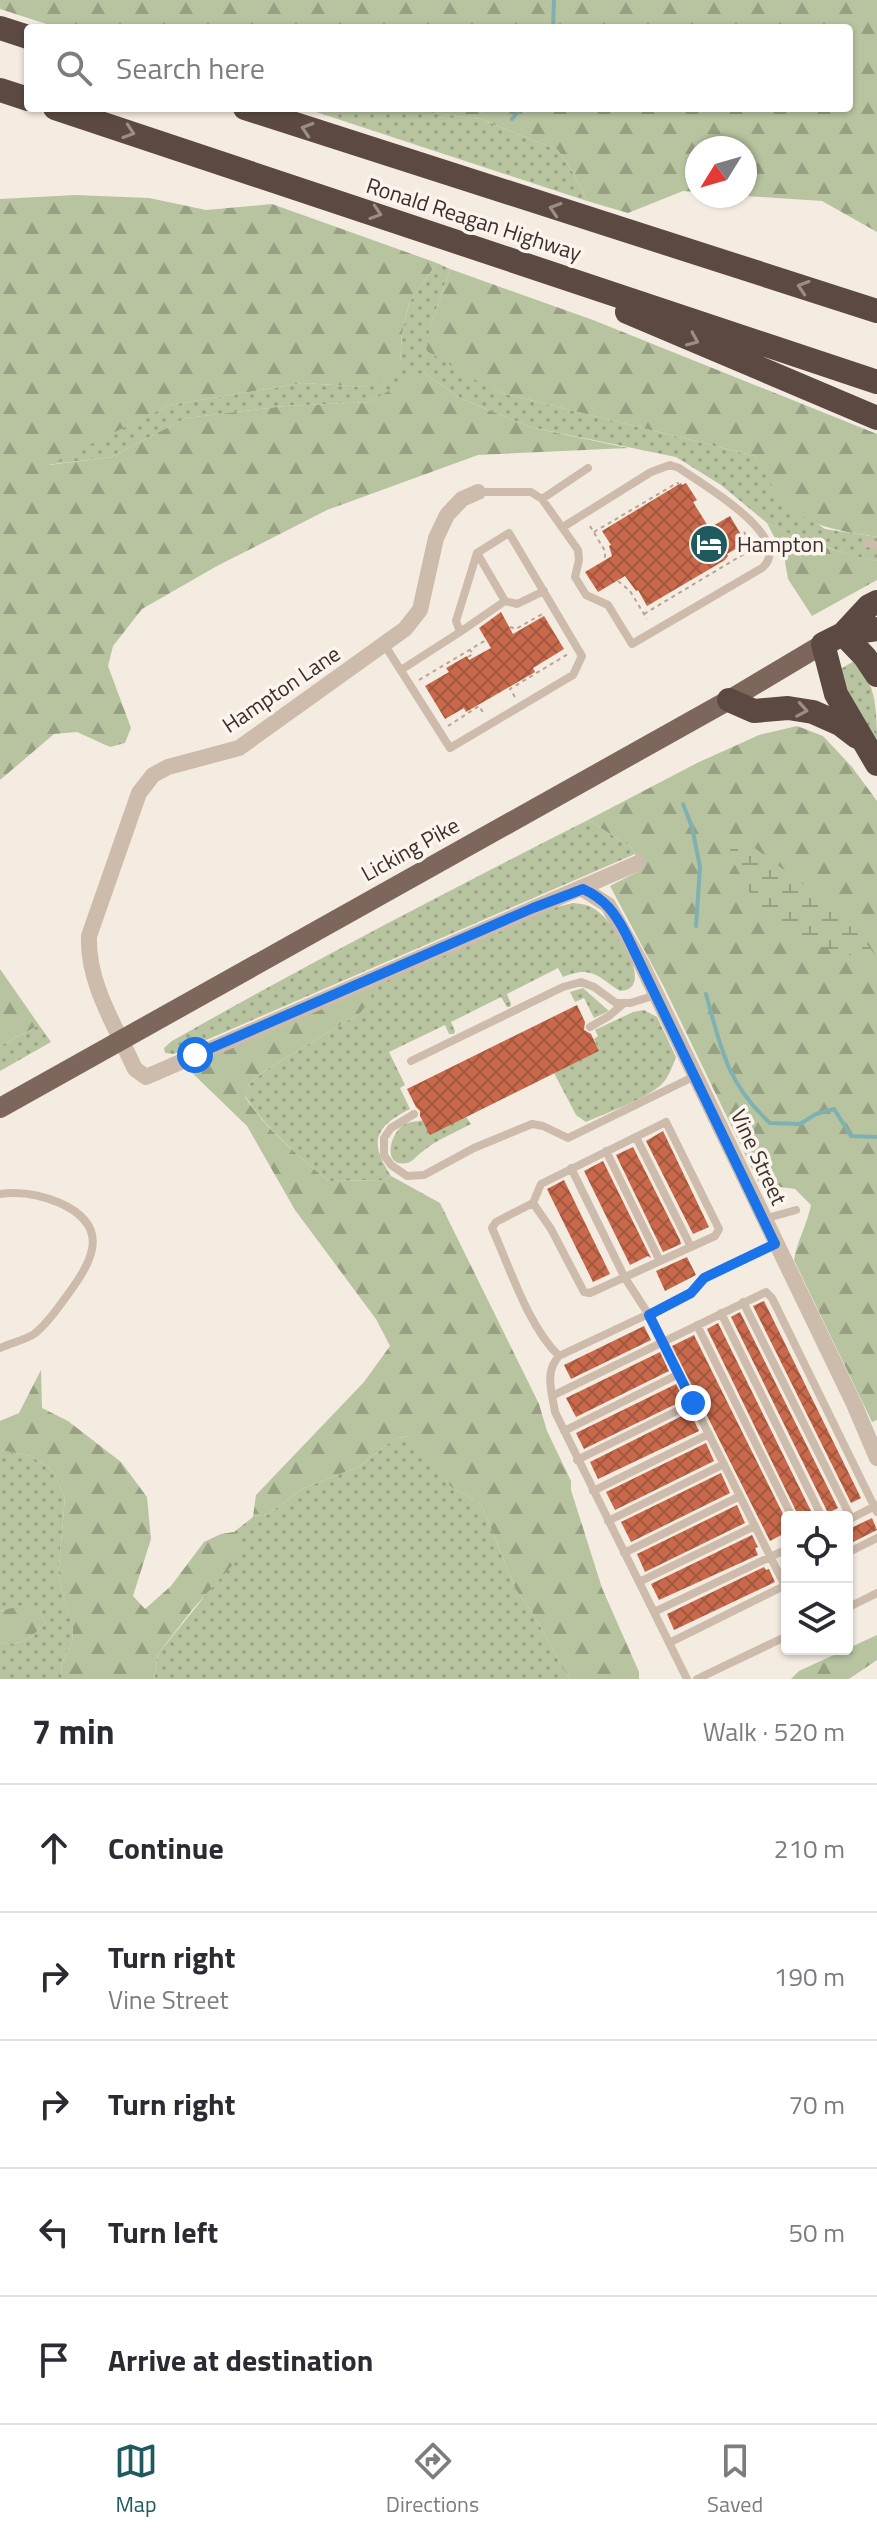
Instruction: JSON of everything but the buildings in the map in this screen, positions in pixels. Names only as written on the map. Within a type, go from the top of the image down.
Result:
[{"type":"highway","points":[[0,28],[24,36]]},
{"type":"highway","points":[[0,90],[24,98]]},
{"type":"highway","name":"Ronald Reagan Highway","points":[[67,112],[877,382]]},
{"type":"highway","name":"Ronald Reagan Highway","points":[[257,112],[877,311]]},
{"type":"highway","points":[[494,252],[877,418]]},
{"type":"highway","name":"Licking Pike","points":[[833,639],[877,602]]},
{"type":"highway","name":"Licking Pike","points":[[833,639],[877,629]]},
{"type":"highway","points":[[833,639],[865,657],[877,675]]},
{"type":"highway","points":[[833,639],[836,694],[871,755]]},
{"type":"highway","points":[[729,700],[754,711],[788,708],[813,712],[840,724],[871,755]]},
{"type":"main road","name":"Licking Pike","points":[[0,1108],[833,639]]},
{"type":"street","name":"Hampton Lane","points":[[478,492],[462,499],[447,515],[436,538],[420,610],[405,629],[239,748],[168,767],[153,775],[139,793],[89,936],[88,957],[121,1039],[138,1073],[146,1077],[583,889]]},
{"type":"street","points":[[583,889],[638,863]]},
{"type":"street","name":"Vine Street","points":[[583,889],[608,905],[617,917],[875,1447]]},
{"type":"lane","points":[[478,492],[531,492],[542,499],[578,550],[575,577],[586,595],[608,605],[632,644],[769,562],[771,555],[757,525],[679,468],[670,465],[651,472],[563,527]]},
{"type":"lane","points":[[542,499],[588,468]]},
{"type":"lane","points":[[384,644],[450,748],[573,675],[582,656],[509,533],[477,553],[456,621],[460,632]]},
{"type":"lane","points":[[477,553],[505,601],[517,604],[544,591]]},
{"type":"lane","points":[[401,670],[505,601]]},
{"type":"lane","points":[[411,1061],[563,987],[581,982],[594,987],[616,1003],[657,994]]},
{"type":"lane","points":[[590,1027],[624,1003]]},
{"type":"lane","points":[[414,1114],[391,1128],[384,1138],[384,1155],[391,1165],[407,1176],[424,1175],[474,1148],[532,1124],[568,1138],[695,1076]]},
{"type":"lane","points":[[533,1203],[551,1229],[584,1292],[590,1293],[715,1236],[719,1229],[666,1122],[541,1184],[533,1203],[496,1222],[492,1228],[523,1299],[549,1346],[559,1356]]},
{"type":"lane","points":[[636,1137],[691,1247]]},
{"type":"lane","points":[[606,1151],[660,1261]]},
{"type":"lane","points":[[571,1168],[784,1583]]},
{"type":"lane","points":[[0,1194],[41,1195],[73,1209],[90,1226],[95,1241],[85,1273],[52,1315],[34,1334],[0,1348]]},
{"type":"lane","points":[[764,1219],[796,1210]]},
{"type":"lane","points":[[687,1679],[555,1412],[549,1376],[552,1364],[559,1356],[649,1315],[691,1293],[704,1278],[775,1244]]},
{"type":"lane","points":[[552,1396],[766,1292],[772,1298],[876,1508],[853,1517]]},
{"type":"lane","points":[[743,1302],[845,1511]]},
{"type":"lane","points":[[721,1313],[819,1511]]},
{"type":"lane","points":[[697,1325],[789,1511]]},
{"type":"lane","points":[[564,1431],[679,1374]]},
{"type":"lane","points":[[577,1460],[693,1403]]},
{"type":"lane","points":[[593,1491],[709,1434]]},
{"type":"lane","points":[[608,1521],[724,1464]]},
{"type":"lane","points":[[624,1553],[740,1496]]},
{"type":"lane","points":[[639,1582],[755,1526]]},
{"type":"lane","points":[[853,1550],[877,1538]]},
{"type":"lane","points":[[654,1612],[781,1552]]},
{"type":"lane","points":[[669,1643],[781,1589]]},
{"type":"lane","points":[[853,1605],[877,1593]]},
{"type":"lane","points":[[697,1679],[781,1639]]},
{"type":"path","points":[[594,532],[679,484]]},
{"type":"path","points":[[583,514],[605,551],[605,560]]},
{"type":"path","points":[[644,614],[754,548],[740,525]]},
{"type":"path","points":[[618,581],[630,591],[654,631]]},
{"type":"path","points":[[510,627],[516,629],[545,612]]},
{"type":"path","points":[[418,680],[486,640]]},
{"type":"path","points":[[468,657],[473,654],[470,649]]},
{"type":"path","points":[[516,698],[509,688],[569,653]]},
{"type":"path","points":[[550,658],[553,663]]},
{"type":"path","points":[[440,667],[444,675]]},
{"type":"path","points":[[534,667],[537,672]]},
{"type":"path","points":[[445,727],[479,706],[485,716]]},
{"type":"green space","points":[[0,0],[877,0],[877,232],[822,201],[757,197],[757,136],[685,136],[685,191],[628,213],[587,201],[558,150],[480,119],[427,112],[853,112],[853,24],[47,24],[0,9]]},
{"type":"green space","points":[[316,112],[427,112],[480,119],[558,150],[587,201]]},
{"type":"green space","points":[[75,195],[149,198],[206,210],[272,204],[437,263],[409,303],[400,362],[391,377],[367,387],[303,383],[169,405],[49,465],[111,457],[186,418],[285,406],[369,402],[401,384],[407,375],[424,373],[462,399],[530,427],[628,448],[478,455],[327,510],[217,566],[142,609],[113,646],[108,666],[131,728],[125,743],[110,747],[77,732],[54,734],[0,780],[0,199]]},
{"type":"green space","points":[[437,263],[450,269],[429,330],[494,391],[755,456],[781,498],[825,529],[877,537],[877,561],[796,537],[767,523],[721,485],[676,457],[530,427],[462,399],[424,373],[369,402],[285,406],[186,418],[111,457],[46,465],[169,405],[303,383],[367,387],[400,361],[409,303]]},
{"type":"green space","points":[[450,269],[593,320],[877,434],[877,537],[825,526],[802,516],[777,493],[755,456],[494,391],[427,351],[429,330]]},
{"type":"green space","points":[[767,523],[821,545],[877,561],[877,580],[812,616],[788,579],[784,556]]},
{"type":"green space","points":[[854,661],[862,669],[871,688],[876,710],[877,747],[852,705],[839,670]]},
{"type":"green space","points":[[797,726],[823,736],[852,767],[877,801],[877,1420],[872,1422],[794,1260],[811,1205],[795,1189],[765,1185],[758,1181],[664,987],[610,886],[643,869],[631,847],[588,820],[697,763],[759,735]]},
{"type":"green space","points":[[588,820],[631,847],[635,854],[174,1054],[165,1053],[164,1048],[172,1041],[275,984]]},
{"type":"green space","points":[[752,846],[850,925],[876,956],[845,955],[797,938],[753,899],[730,849]]},
{"type":"green space","points":[[573,903],[595,909],[616,931],[634,969],[635,980],[630,988],[620,991],[588,972],[563,977],[558,968],[507,994],[510,1007],[501,997],[451,1022],[454,1034],[449,1034],[445,1025],[389,1052],[405,1085],[400,1088],[410,1109],[389,1122],[379,1136],[379,1153],[391,1176],[384,1180],[328,1181],[273,1131],[245,1096],[249,1084],[266,1070],[360,1013],[373,986],[549,909]]},
{"type":"green space","points":[[0,969],[39,1025],[0,1046]]},
{"type":"green space","points":[[373,986],[371,999],[360,1013],[266,1070],[249,1084],[245,1097],[273,1131],[328,1181],[384,1180],[391,1176],[440,1203],[539,1404],[547,1431],[571,1481],[571,1490],[602,1588],[639,1672],[639,1679],[569,1679],[534,1615],[516,1590],[481,1504],[452,1488],[407,1436],[394,1439],[358,1467],[304,1488],[268,1514],[253,1517],[256,1495],[364,1382],[390,1346],[376,1319],[295,1210],[247,1126],[186,1067]]},
{"type":"green space","points":[[583,988],[609,1011],[594,1018],[584,998],[575,1002],[570,992]]},
{"type":"green space","points":[[644,1010],[657,1017],[676,1057],[668,1075],[661,1085],[646,1095],[586,1122],[576,1115],[554,1073],[599,1051],[594,1039],[598,1036],[595,1030]]},
{"type":"green space","points":[[39,1025],[51,1042],[0,1071],[0,1046]]},
{"type":"green space","points":[[466,1117],[471,1124],[433,1144],[411,1161],[399,1163],[391,1155],[395,1135],[405,1124]]},
{"type":"green space","points":[[41,1370],[42,1408],[68,1421],[121,1462],[147,1497],[151,1539],[133,1596],[145,1609],[171,1586],[204,1542],[234,1532],[244,1549],[158,1654],[154,1679],[62,1679],[61,1664],[72,1643],[73,1627],[58,1578],[65,1497],[52,1470],[31,1456],[0,1450],[0,1421],[19,1413]]},
{"type":"green space","points":[[408,1436],[452,1488],[481,1504],[516,1590],[534,1615],[569,1679],[154,1679],[158,1654],[243,1549],[234,1532],[253,1517],[268,1514],[304,1488],[358,1467],[394,1439]]},
{"type":"green space","points":[[0,1450],[31,1456],[52,1470],[65,1497],[58,1578],[73,1626],[72,1643],[61,1664],[62,1679],[0,1679],[0,1642],[26,1640],[46,1622],[31,1604],[0,1611]]},
{"type":"green space","points":[[31,1603],[46,1622],[26,1640],[0,1642],[0,1611]]},
{"type":"green space","points":[[877,1635],[877,1660],[849,1679],[791,1679],[799,1671],[834,1655],[853,1655],[853,1646]]},
{"type":"waterway","points":[[553,24],[554,0]]},
{"type":"waterway","points":[[512,119],[518,112]]},
{"type":"waterway","points":[[683,804],[692,827],[700,867],[696,926]]},
{"type":"waterway","points":[[706,994],[735,1079],[770,1123],[800,1124],[816,1114],[834,1109],[851,1136],[877,1137]]},
{"type":"place","name":"Hampton","points":[[709,544]]},
{"type":"route","points":[[195,1055],[533,908],[583,889],[593,894],[608,905],[626,934],[775,1244],[704,1278],[691,1293],[649,1315],[693,1403]]}]
